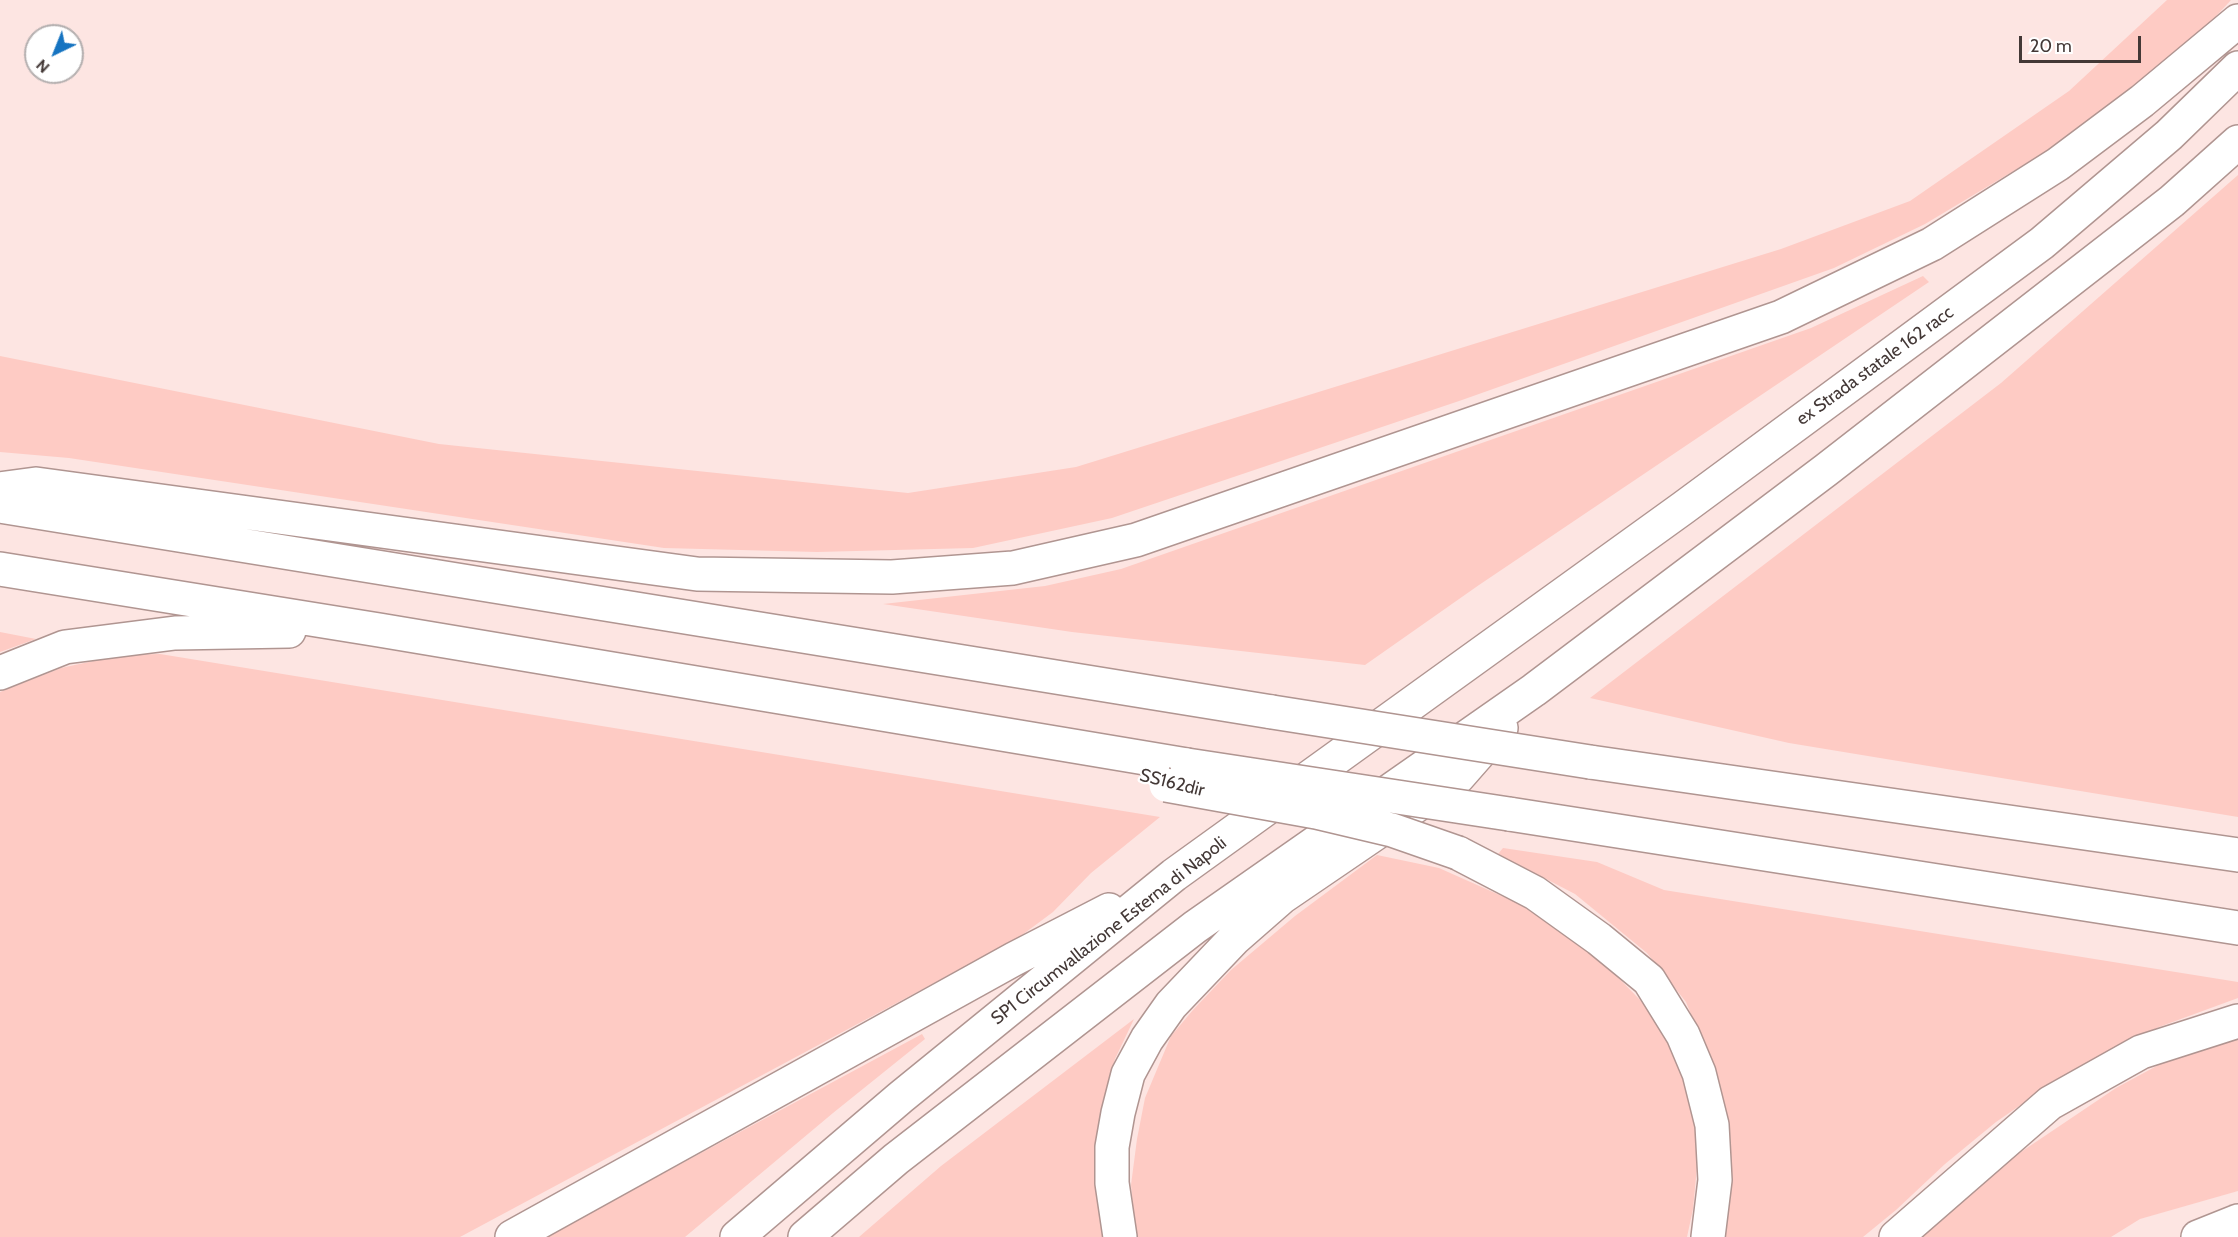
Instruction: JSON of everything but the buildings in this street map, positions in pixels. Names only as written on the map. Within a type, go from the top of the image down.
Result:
[{"type":"main road","points":[[0,489],[36,484],[697,574],[891,577],[1013,568],[1136,540],[1781,317],[1932,243],[2058,164],[2142,102],[2238,21]]},
{"type":"main road","name":"ex Strada statale 162 racc","points":[[1494,644],[1683,508],[2042,243],[2169,135],[2238,68]]},
{"type":"main road","points":[[805,1237],[896,1159],[1195,927],[1533,690],[1826,470],[2163,208],[2238,142]]},
{"type":"main road","points":[[0,506],[1590,762],[2238,855]]},
{"type":"main road","points":[[0,569],[379,630]]},
{"type":"main road","points":[[0,673],[65,647],[175,633],[379,630]]},
{"type":"main road","name":"SS162dir","points":[[379,630],[1031,739],[1392,830],[1458,854],[1535,892],[1599,939],[1648,980],[1683,1035],[1699,1073],[1712,1125],[1715,1180],[1708,1237]]},
{"type":"main road","name":"SP1 Circumvallazione Esterna di Napoli","points":[[737,1237],[901,1097],[1174,875],[1494,644]]},
{"type":"main road","points":[[1120,1237],[1112,1183],[1112,1147],[1118,1113],[1128,1074],[1147,1039],[1171,1005],[1234,939],[1282,897],[1458,777],[1533,690]]},
{"type":"main road","points":[[1177,775],[1509,814],[2238,927]]},
{"type":"main road","points":[[512,1237],[1003,965],[1174,875]]},
{"type":"main road","points":[[1896,1237],[2050,1103],[2141,1052],[2238,1021]]},
{"type":"main road","points":[[2198,1237],[2238,1221]]},
{"type":"shaded area","points":[[2167,0],[2231,0],[2207,26],[2072,136],[1925,224],[1834,268],[1462,400],[1112,518],[973,548],[817,552],[664,548],[69,458],[0,452],[0,356],[439,444],[908,493],[1076,467],[1781,249],[1910,201],[2069,91]]},
{"type":"shaded area","points":[[2238,175],[2238,817],[1789,743],[1590,698],[2001,383]]},
{"type":"shaded area","points":[[1923,276],[1929,282],[1479,585],[1365,665],[1072,632],[883,604],[1045,586],[1121,569],[1811,328]]},
{"type":"shaded area","points":[[0,632],[36,639],[0,652]]},
{"type":"shaded area","points":[[160,654],[1160,817],[1091,873],[1053,912],[1018,938],[460,1237],[0,1237],[0,692],[61,668],[121,655]]},
{"type":"shaded area","points":[[1503,848],[1597,862],[1664,890],[2238,982],[2238,998],[2159,1027],[2051,1084],[1996,1122],[1863,1237],[1724,1237],[1729,1199],[1730,1157],[1726,1115],[1715,1074],[1686,1002],[1647,953],[1575,894],[1498,854]]},
{"type":"shaded area","points":[[1377,855],[1439,868],[1531,909],[1601,960],[1643,1003],[1673,1044],[1686,1085],[1695,1126],[1697,1167],[1693,1209],[1687,1237],[1136,1237],[1131,1185],[1137,1139],[1145,1098],[1171,1036],[1231,970],[1295,916]]},
{"type":"shaded area","points":[[1134,1019],[1115,1059],[1103,1101],[1096,1145],[1096,1189],[1103,1237],[859,1237],[941,1166]]},
{"type":"shaded area","points":[[922,1034],[925,1039],[685,1237],[545,1237]]},
{"type":"shaded area","points":[[2238,1037],[2238,1191],[2140,1219],[2111,1237],[1919,1237],[2015,1156],[2116,1088],[2175,1056]]}]
